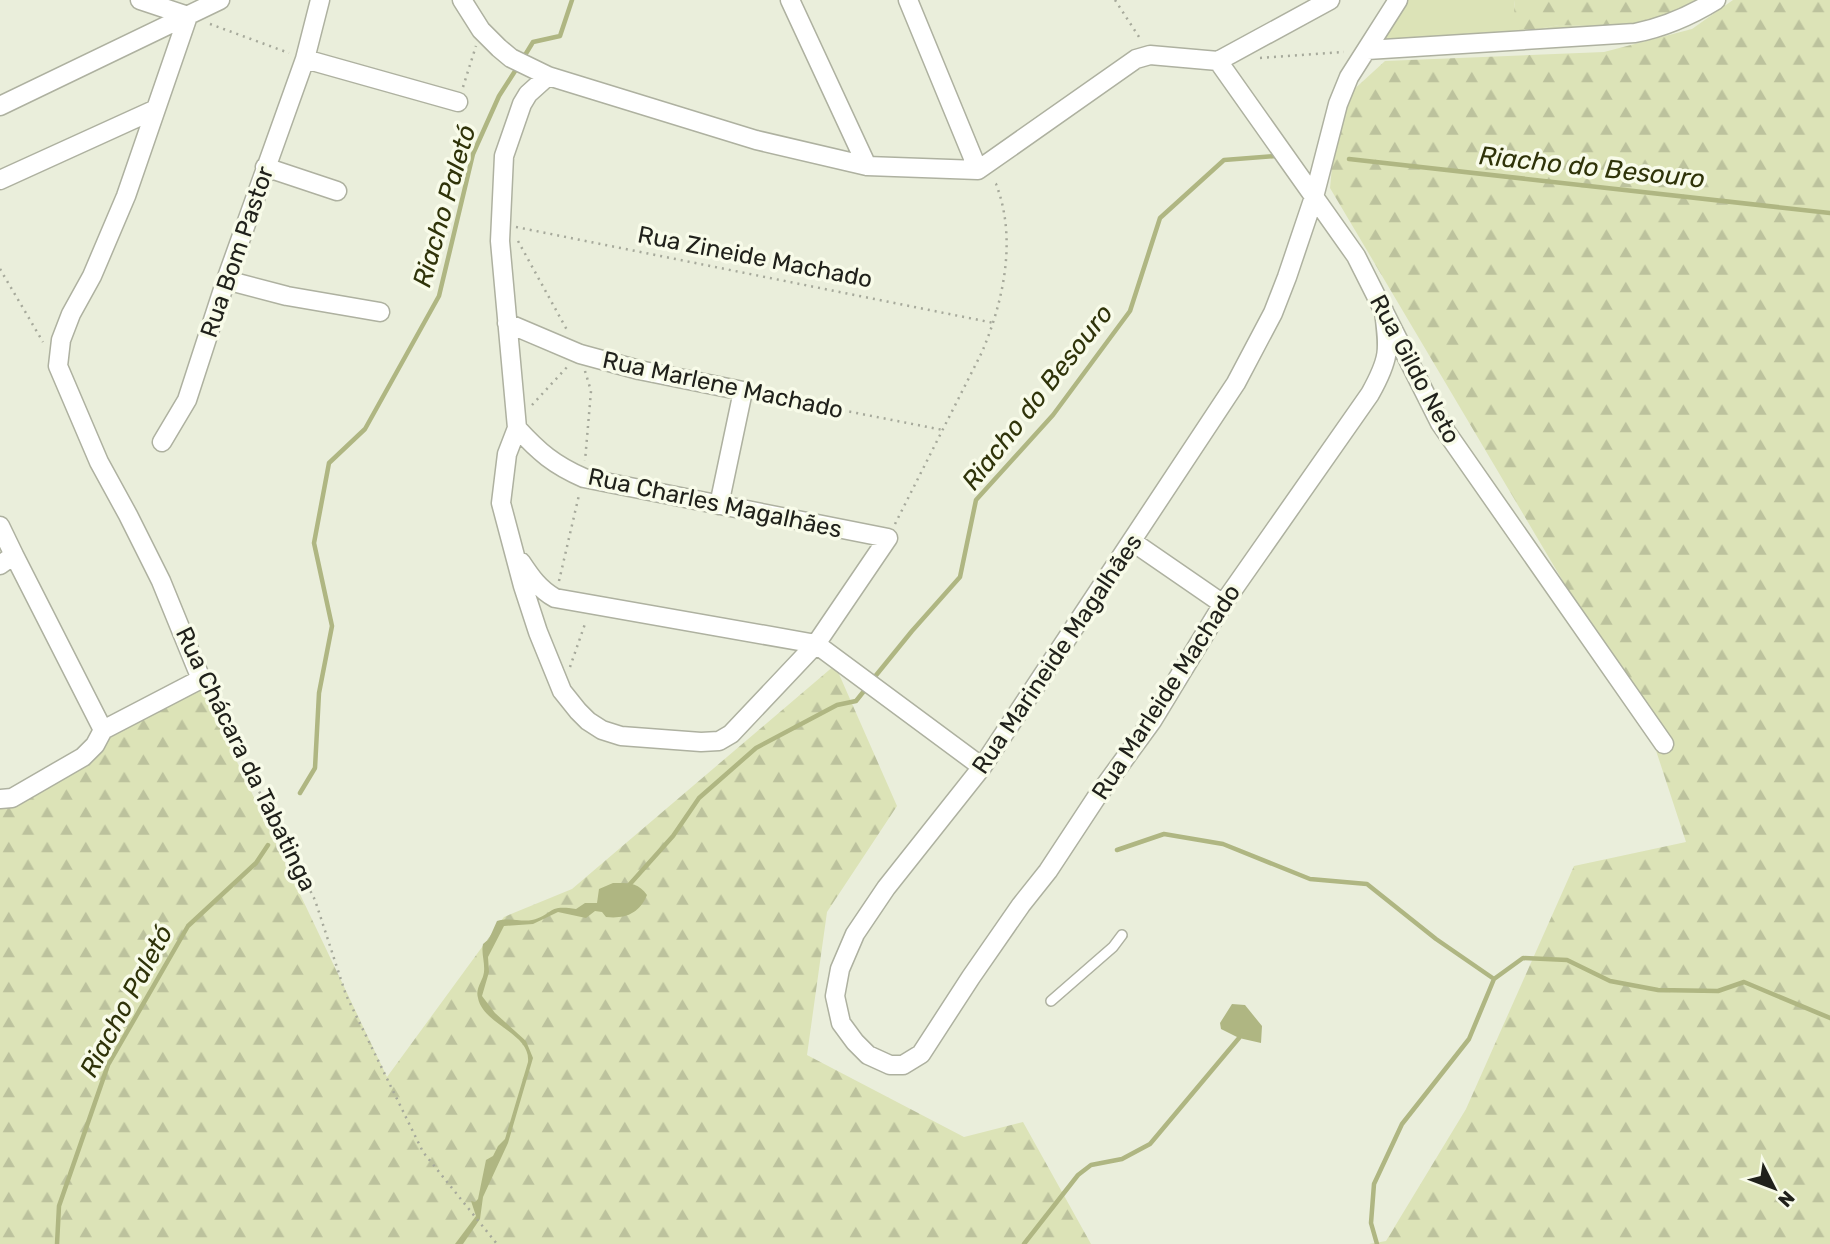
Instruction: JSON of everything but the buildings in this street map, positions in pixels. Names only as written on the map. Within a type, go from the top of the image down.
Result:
[{"type":"street","points":[[140,0],[188,16]]},
{"type":"street","points":[[0,106],[220,0]]},
{"type":"street","name":"Rua Bom Pastor","points":[[162,442],[187,400],[265,167],[305,59],[320,0]]},
{"type":"street","points":[[462,0],[481,30],[517,62],[548,76],[756,140],[867,166],[978,170],[1130,63],[1150,55],[1218,61],[1330,0]]},
{"type":"street","points":[[790,0],[867,166]]},
{"type":"street","points":[[908,0],[978,170]]},
{"type":"street","name":"Rua Marineide Magalhães","points":[[912,1062],[890,1065],[869,1055],[841,1023],[835,996],[840,969],[855,934],[886,888],[982,767],[1236,383],[1282,289],[1314,197],[1338,104],[1349,77],[1398,0]]},
{"type":"street","points":[[1367,50],[1635,33],[1658,29],[1716,0]]},
{"type":"street","points":[[58,366],[61,340],[71,314],[110,237],[188,16]]},
{"type":"street","points":[[305,59],[458,102]]},
{"type":"street","name":"Rua Gildo Neto","points":[[1218,61],[1356,256],[1440,423],[1664,744]]},
{"type":"street","points":[[548,76],[528,94],[522,104],[504,156],[499,241],[517,428],[507,454],[501,503],[538,632],[562,691],[588,721],[602,730],[621,736],[719,741],[732,734],[747,720],[816,643],[888,538]]},
{"type":"street","points":[[0,180],[156,110]]},
{"type":"street","points":[[265,167],[337,191]]},
{"type":"street","points":[[226,280],[287,296],[380,312]]},
{"type":"street","name":"Rua Marleide Machado","points":[[912,1062],[921,1054],[971,977],[1152,721],[1223,604],[1384,369],[1387,340],[1384,311]]},
{"type":"street","name":"Rua Marlene Machado","points":[[507,323],[580,354],[639,370],[743,391]]},
{"type":"street","name":"Rua Chácara da Tabatinga","points":[[58,366],[99,462],[161,581],[201,679]]},
{"type":"street","points":[[719,505],[743,391]]},
{"type":"street","name":"Rua Charles Magalhães","points":[[517,428],[547,459],[584,478],[888,538]]},
{"type":"street","points":[[0,526],[7,560],[103,730]]},
{"type":"street","points":[[1133,542],[1223,604]]},
{"type":"street","points":[[512,547],[532,579],[555,598],[816,643],[982,767]]},
{"type":"street","points":[[0,799],[12,798],[83,757],[95,745],[103,730],[201,679]]},
{"type":"lane","points":[[1051,1000],[1113,947],[1122,935]]},
{"type":"path","points":[[1115,0],[1150,55]]},
{"type":"path","points":[[188,16],[305,59]]},
{"type":"path","points":[[458,102],[481,30]]},
{"type":"path","points":[[1259,58],[1367,50]]},
{"type":"path","points":[[888,538],[944,430],[994,323],[1001,299],[1006,216],[996,184],[978,170]]},
{"type":"path","name":"Rua Zineide Machado","points":[[567,331],[510,226],[994,323]]},
{"type":"path","points":[[0,269],[58,366]]},
{"type":"path","points":[[517,428],[535,399],[580,354],[590,391],[584,478],[555,598]]},
{"type":"path","name":"Rua Marlene Machado","points":[[743,391],[944,430]]},
{"type":"path","points":[[562,691],[592,604]]},
{"type":"path","name":"Rua Chácara da Tabatinga","points":[[201,679],[315,900],[346,995],[423,1152],[496,1244]]},
{"type":"green space","points":[[1403,0],[1515,0],[1514,9],[1532,30],[1559,25],[1619,27],[1388,43],[1383,36]]},
{"type":"green space","points":[[1515,0],[1700,0],[1673,19],[1619,27],[1559,25],[1532,30],[1517,28]]},
{"type":"green space","points":[[1733,0],[1830,0],[1830,1244],[1369,1244],[1386,1241],[1466,1109],[1574,866],[1686,842],[1647,723],[1330,188],[1338,104],[1385,61],[1604,52],[1692,29]]},
{"type":"green space","points":[[835,665],[897,806],[827,912],[807,1055],[964,1137],[1023,1122],[1091,1244],[0,1244],[0,799],[200,684],[387,1077],[504,917],[572,889]]},
{"type":"shaded area","points":[[613,883],[636,885],[644,891],[647,895],[636,911],[625,916],[606,917],[602,912],[595,911],[586,918],[558,912],[533,924],[504,926],[488,957],[489,972],[482,996],[495,1013],[526,1041],[533,1058],[508,1143],[483,1197],[480,1219],[463,1244],[455,1244],[476,1216],[471,1201],[478,1199],[486,1160],[493,1156],[505,1139],[528,1062],[527,1052],[522,1044],[488,1015],[478,998],[484,972],[483,944],[489,939],[497,921],[532,920],[555,909],[576,909],[585,903],[597,903],[599,889]]},
{"type":"shaded area","points":[[1232,1004],[1245,1005],[1262,1026],[1261,1043],[1239,1038],[1221,1029],[1220,1023]]},
{"type":"waterway","name":"Riacho Paletó","points":[[522,60],[533,42],[560,36],[572,0]]},
{"type":"waterway","name":"Riacho Paletó","points":[[300,793],[315,768],[319,693],[332,626],[314,543],[329,463],[365,429],[439,296],[473,154],[499,96],[517,68]]},
{"type":"waterway","name":"Riacho do Besouro","points":[[873,679],[960,577],[976,500],[1053,415],[1130,311],[1160,218],[1224,160],[1276,156]]},
{"type":"waterway","name":"Riacho do Besouro","points":[[1349,159],[1830,213]]},
{"type":"waterway","name":"Riacho do Besouro","points":[[630,884],[673,836],[699,798],[756,748],[837,705],[856,701],[868,686]]},
{"type":"waterway","points":[[1117,850],[1164,834],[1223,844],[1310,879],[1367,884],[1436,939],[1494,979]]},
{"type":"waterway","name":"Riacho Paletó","points":[[57,1244],[59,1206],[108,1065],[188,926],[256,863],[268,845]]},
{"type":"waterway","points":[[1377,1244],[1371,1223],[1374,1184],[1402,1124],[1469,1039],[1494,979],[1523,958],[1567,960],[1610,981],[1658,990],[1718,991],[1744,982],[1830,1018]]},
{"type":"waterway","points":[[1024,1244],[1078,1175],[1091,1165],[1122,1159],[1150,1144],[1239,1038]]}]
